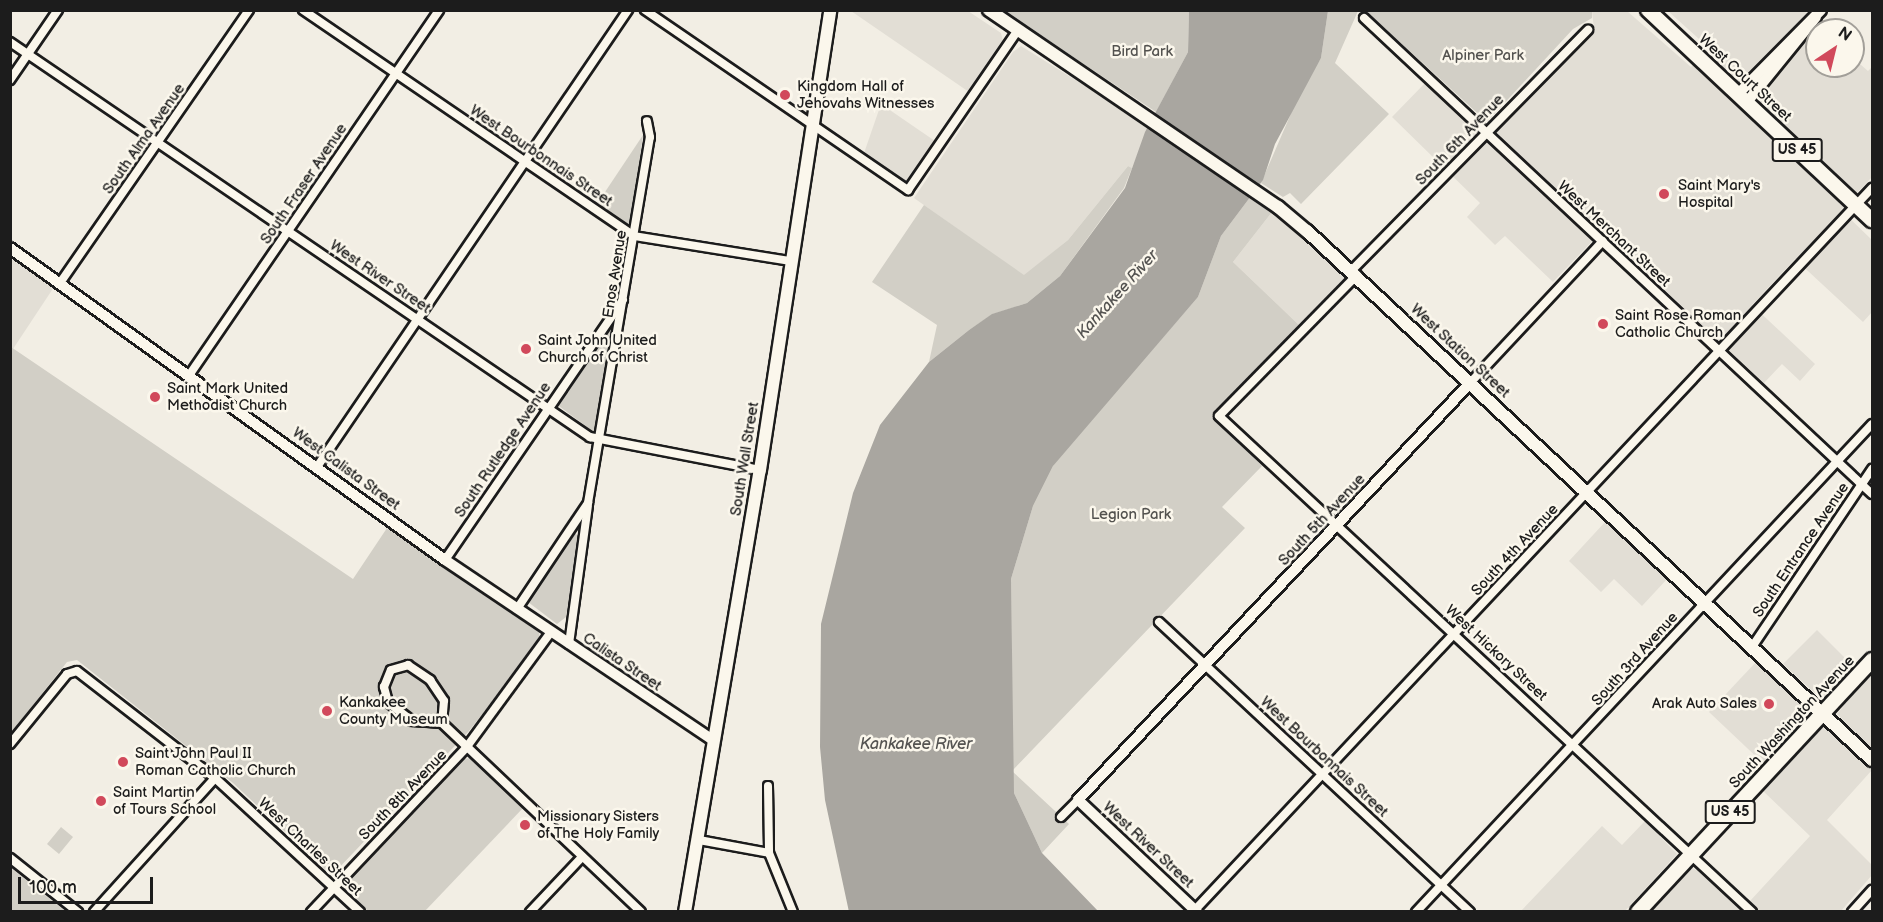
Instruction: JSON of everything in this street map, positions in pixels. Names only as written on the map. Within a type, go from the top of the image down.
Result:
[{"type":"main road","name":"South Wall Street","points":[[685,912],[699,840],[711,739],[760,470],[830,10]]},
{"type":"main road","name":"West Station Street","points":[[989,10],[1278,207],[1355,273],[1872,760]]},
{"type":"main road","name":"West Court Street","points":[[1648,10],[1872,220]]},
{"type":"main road","name":"South Washington Avenue","points":[[1638,912],[1872,660]]},
{"type":"street","points":[[10,80],[58,10]]},
{"type":"street","name":"South Alma Avenue","points":[[60,283],[249,10]]},
{"type":"street","name":"West Bourbonnais Street","points":[[303,10],[634,236],[790,261]]},
{"type":"street","name":"South Fraser Avenue","points":[[190,374],[439,10]]},
{"type":"street","points":[[317,467],[628,10]]},
{"type":"street","points":[[645,10],[908,190],[1018,30]]},
{"type":"street","points":[[1742,98],[1820,11]]},
{"type":"street","name":"West Merchant Street","points":[[1364,18],[1872,494]]},
{"type":"street","name":"South 6th Avenue","points":[[1220,416],[1486,132],[1588,30]]},
{"type":"street","name":"West River Street","points":[[10,42],[547,410],[600,441],[760,470]]},
{"type":"street","name":"Enos Avenue","points":[[569,644],[588,503],[625,297],[650,137],[647,121]]},
{"type":"street","name":"South 4th Avenue","points":[[1195,911],[1872,188]]},
{"type":"street","name":"South 5th Avenue","points":[[1061,817],[1207,666],[1603,241]]},
{"type":"street","name":"West Calista Street","points":[[10,248],[190,374],[445,560],[517,609]]},
{"type":"street","name":"South Rutledge Avenue","points":[[445,560],[625,297]]},
{"type":"street","name":"West Hickory Street","points":[[1220,416],[1752,912]]},
{"type":"street","name":"South 3rd Avenue","points":[[1416,912],[1575,745],[1872,424]]},
{"type":"street","name":"South Entrance Avenue","points":[[1752,647],[1872,468]]},
{"type":"street","name":"Enos Avenue","points":[[517,609],[588,503]]},
{"type":"street","name":"Calista Street","points":[[517,609],[711,739]]},
{"type":"street","name":"West Bourbonnais Street","points":[[1159,622],[1470,912]]},
{"type":"street","name":"South 8th Avenue","points":[[311,912],[466,748],[551,632]]},
{"type":"street","points":[[442,723],[444,701],[430,680],[408,666],[391,670],[384,687],[388,702],[412,722],[442,723],[641,912]]},
{"type":"street","name":"West Charles Street","points":[[10,744],[74,670],[215,778],[360,912]]},
{"type":"street","points":[[93,912],[215,778]]},
{"type":"street","points":[[768,786],[769,853],[793,912]]},
{"type":"street","name":"West River Street","points":[[1078,800],[1195,911]]},
{"type":"street","points":[[699,840],[769,853]]},
{"type":"street","points":[[530,912],[582,857]]},
{"type":"street","points":[[10,858],[78,912]]},
{"type":"street","points":[[1852,912],[1872,890]]},
{"type":"shaded area","points":[[851,11],[968,11],[1001,33],[1003,41],[969,92]]},
{"type":"shaded area","name":"Saint Mary's Hospital","points":[[1592,11],[1627,11],[1691,67],[1709,48],[1668,11],[1805,11],[1812,18],[1805,18],[1805,78],[1865,78],[1865,68],[1868,71],[1872,67],[1872,177],[1841,210],[1872,240],[1872,312],[1863,322],[1795,259],[1752,305],[1815,364],[1800,381],[1782,364],[1764,383],[1602,231],[1553,282],[1505,236],[1495,245],[1467,217],[1480,203],[1392,117],[1426,82],[1487,140],[1594,29]]},
{"type":"shaded area","points":[[1021,46],[1149,126],[1132,168],[1128,166],[1068,240],[1024,276],[914,198],[1013,52]]},
{"type":"shaded area","points":[[881,104],[935,141],[906,181],[863,156]]},
{"type":"shaded area","points":[[1272,212],[1348,279],[1301,327],[1233,262]]},
{"type":"shaded area","points":[[10,257],[54,287],[13,349],[10,347]]},
{"type":"shaded area","points":[[1606,521],[1668,578],[1642,606],[1614,579],[1601,592],[1569,561]]},
{"type":"shaded area","points":[[1817,630],[1854,667],[1821,699],[1783,664]]},
{"type":"shaded area","points":[[1756,662],[1808,712],[1804,722],[1764,764],[1709,712]]},
{"type":"shaded area","points":[[1872,671],[1872,750],[1837,714]]},
{"type":"shaded area","points":[[1827,727],[1872,770],[1827,820],[1872,865],[1872,875],[1841,911],[1760,911],[1750,901],[1810,836],[1761,789],[1818,728]]},
{"type":"shaded area","points":[[1645,821],[1677,854],[1625,911],[1521,911],[1602,826],[1622,845]]},
{"type":"shaded area","points":[[1691,867],[1698,871],[1741,911],[1647,912]]},
{"type":"green space","name":"Bird Park","points":[[1004,11],[1189,11],[1188,52],[1156,112]]},
{"type":"green space","points":[[1328,11],[1358,11],[1335,63],[1389,114],[1301,204],[1290,193],[1283,197],[1261,183],[1302,88],[1321,58]]},
{"type":"green space","name":"Alpiner Park","points":[[1366,11],[1592,11],[1592,18],[1573,29],[1487,122]]},
{"type":"green space","points":[[643,135],[631,222],[626,225],[597,204]]},
{"type":"green space","points":[[1128,166],[1132,168],[1124,188],[1060,276],[1027,303],[993,314],[929,362],[937,325],[872,282],[924,205],[1024,275],[1068,240]]},
{"type":"green space","name":"Legion Park","points":[[1251,196],[1272,212],[1233,262],[1301,327],[1214,417],[1262,466],[1222,507],[1245,528],[1012,771],[1011,579],[1033,506],[1056,460],[1198,297],[1221,236]]},
{"type":"green space","points":[[610,329],[612,334],[594,432],[556,404]]},
{"type":"green space","points":[[11,347],[353,579],[387,528],[539,632],[540,640],[469,731],[336,871],[327,871],[233,783],[77,660],[67,662],[11,733]]},
{"type":"green space","points":[[574,533],[579,536],[566,617],[557,624],[528,602]]},
{"type":"green space","points":[[470,758],[523,808],[425,911],[368,911],[345,890],[345,883],[463,759]]},
{"type":"green space","points":[[1012,771],[1069,824],[1042,853],[1014,793]]},
{"type":"green space","points":[[61,827],[73,837],[59,854],[47,844]]},
{"type":"green space","points":[[11,868],[65,911],[11,911]]},
{"type":"water","name":"Kankakee River","points":[[1189,11],[1328,11],[1321,58],[1275,144],[1263,180],[1221,236],[1198,297],[1053,466],[1033,506],[1011,579],[1014,793],[1042,853],[1098,911],[849,912],[825,800],[820,747],[821,624],[853,493],[880,425],[929,362],[992,314],[1027,303],[1060,276],[1125,188],[1145,132],[1188,52]]},
{"type":"place","name":"Kingdom Hall of Jehovahs Witnesses","points":[[785,95]]},
{"type":"place","name":"Saint Mary's Hospital","points":[[1664,194]]},
{"type":"place","name":"Saint Rose Roman Catholic Church","points":[[1603,324]]},
{"type":"place","name":"Saint John United Church of Christ","points":[[526,349]]},
{"type":"place","name":"Saint Mark United Methodist Church","points":[[155,397]]},
{"type":"place","name":"Arak Auto Sales","points":[[1769,704]]},
{"type":"place","name":"Kankakee County Museum","points":[[327,711]]},
{"type":"place","name":"Saint John Paul II Roman Catholic Church","points":[[123,762]]},
{"type":"place","name":"Saint Martin of Tours School","points":[[101,801]]},
{"type":"place","name":"Missionary Sisters of The Holy Family","points":[[525,825]]}]
